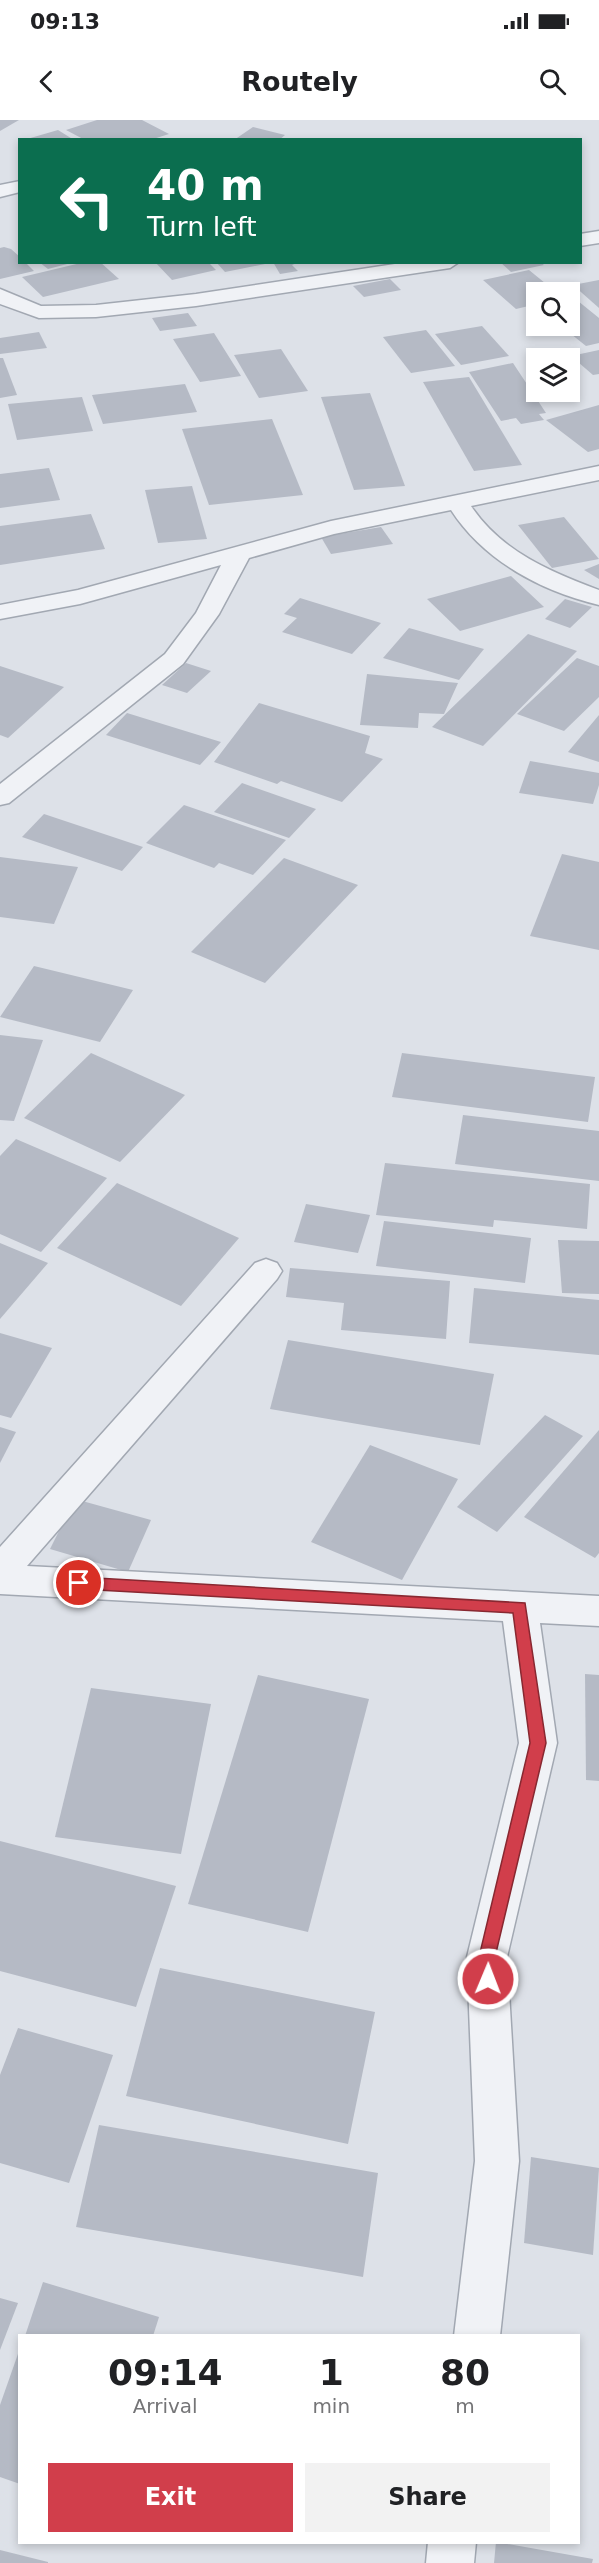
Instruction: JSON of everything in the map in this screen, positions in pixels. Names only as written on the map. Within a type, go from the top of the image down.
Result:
[{"type":"street","points":[[0,191],[18,186]]},
{"type":"street","points":[[582,240],[599,237]]},
{"type":"street","points":[[0,295],[8,301],[39,312],[96,311],[196,300],[437,264]]},
{"type":"street","points":[[0,612],[80,597],[331,528],[599,473]]},
{"type":"street","points":[[457,502],[465,516],[512,562],[553,581],[599,598]]},
{"type":"street","points":[[0,796],[174,659],[207,614],[240,554]]},
{"type":"street","points":[[0,1572],[266,1272]]},
{"type":"street","points":[[0,1579],[599,1611]]},
{"type":"street","points":[[477,2334],[497,2161],[487,1957],[538,1743],[520,1608]]},
{"type":"street","points":[[450,2563],[452,2544]]},
{"type":"building","points":[[0,120],[19,120],[0,131]]},
{"type":"building","points":[[97,120],[142,120],[169,134],[156,138],[81,138],[66,130]]},
{"type":"building","points":[[253,127],[285,135],[281,138],[237,138]]},
{"type":"building","points":[[58,130],[71,138],[30,138]]},
{"type":"building","points":[[0,248],[11,249],[18,255],[18,264],[27,264],[34,271],[0,279]]},
{"type":"building","points":[[42,264],[67,264],[48,269]]},
{"type":"building","points":[[77,264],[102,264],[119,279],[43,297],[22,277]]},
{"type":"building","points":[[157,264],[210,264],[216,270],[172,280]]},
{"type":"building","points":[[218,264],[265,264],[225,272]]},
{"type":"building","points":[[274,264],[294,264],[292,265],[298,271],[280,274]]},
{"type":"building","points":[[502,264],[544,265],[511,272]]},
{"type":"building","points":[[529,270],[544,282],[526,282],[526,307],[516,309],[483,280]]},
{"type":"building","points":[[390,279],[401,290],[364,297],[353,286]]},
{"type":"building","points":[[599,280],[599,308],[580,291],[580,284]]},
{"type":"building","points":[[580,303],[599,318],[599,343],[586,346],[574,336],[580,336]]},
{"type":"building","points":[[188,313],[197,326],[160,331],[152,318]]},
{"type":"building","points":[[482,326],[509,356],[461,365],[435,334]]},
{"type":"building","points":[[426,330],[455,366],[411,373],[383,337]]},
{"type":"building","points":[[39,332],[47,348],[0,354],[0,338]]},
{"type":"building","points":[[214,333],[241,376],[200,382],[173,339]]},
{"type":"building","points":[[281,349],[308,391],[259,398],[234,355]]},
{"type":"building","points":[[599,350],[599,374],[593,375],[580,364],[580,354]]},
{"type":"building","points":[[0,358],[3,358],[17,395],[0,398]]},
{"type":"building","points":[[513,363],[526,383],[526,402],[539,402],[546,413],[539,414],[544,420],[521,424],[516,418],[501,421],[469,372]]},
{"type":"building","points":[[469,377],[522,465],[474,471],[423,382]]},
{"type":"building","points":[[185,384],[197,412],[103,424],[92,395]]},
{"type":"building","points":[[370,393],[405,486],[354,490],[321,397]]},
{"type":"building","points":[[82,397],[93,431],[17,440],[8,404]]},
{"type":"building","points":[[599,405],[599,449],[588,452],[546,420]]},
{"type":"building","points":[[272,419],[303,495],[209,505],[182,429]]},
{"type":"building","points":[[49,468],[60,500],[0,508],[0,474]]},
{"type":"building","points":[[192,486],[207,539],[158,543],[145,490]]},
{"type":"building","points":[[91,514],[105,549],[0,565],[0,526]]},
{"type":"building","points":[[564,517],[599,559],[552,568],[518,525]]},
{"type":"building","points":[[381,527],[393,544],[331,554],[321,537]]},
{"type":"building","points":[[599,564],[599,579],[584,570]]},
{"type":"building","points":[[511,576],[544,607],[460,631],[427,599]]},
{"type":"building","points":[[300,598],[381,623],[352,654],[282,632],[297,618],[284,614]]},
{"type":"building","points":[[565,599],[592,607],[570,628],[545,619]]},
{"type":"building","points":[[409,628],[484,649],[459,680],[383,658]]},
{"type":"building","points":[[528,634],[577,651],[483,746],[432,727]]},
{"type":"building","points":[[577,658],[599,666],[599,697],[564,731],[517,714]]},
{"type":"building","points":[[186,663],[211,671],[187,693],[162,685]]},
{"type":"building","points":[[0,666],[64,687],[8,738],[0,735]]},
{"type":"building","points":[[367,674],[458,683],[444,714],[419,713],[418,728],[360,725]]},
{"type":"building","points":[[259,703],[370,736],[365,753],[383,759],[342,802],[281,781],[277,784],[214,762]]},
{"type":"building","points":[[127,713],[221,742],[200,765],[106,735]]},
{"type":"building","points":[[599,715],[599,762],[568,752]]},
{"type":"building","points":[[530,761],[599,773],[599,785],[593,804],[519,793]]},
{"type":"building","points":[[242,783],[316,809],[289,838],[214,812]]},
{"type":"building","points":[[184,805],[286,840],[253,875],[219,863],[214,868],[146,843]]},
{"type":"building","points":[[44,814],[143,847],[122,871],[22,837]]},
{"type":"building","points":[[562,854],[599,862],[599,950],[530,936]]},
{"type":"building","points":[[0,857],[78,867],[54,924],[0,917]]},
{"type":"building","points":[[284,858],[358,885],[265,983],[191,952]]},
{"type":"building","points":[[34,966],[133,990],[100,1042],[0,1017]]},
{"type":"building","points":[[0,1035],[43,1040],[14,1121],[0,1120]]},
{"type":"building","points":[[91,1053],[185,1095],[120,1162],[24,1118]]},
{"type":"building","points":[[402,1053],[595,1077],[588,1122],[392,1097]]},
{"type":"building","points":[[463,1115],[599,1131],[599,1181],[455,1164]]},
{"type":"building","points":[[16,1139],[107,1178],[41,1252],[0,1234],[0,1156]]},
{"type":"building","points":[[385,1163],[590,1184],[587,1229],[494,1220],[493,1227],[376,1215]]},
{"type":"building","points":[[117,1183],[239,1238],[181,1306],[57,1248]]},
{"type":"building","points":[[306,1204],[370,1215],[358,1253],[294,1242]]},
{"type":"building","points":[[384,1221],[531,1238],[525,1283],[376,1266]]},
{"type":"building","points":[[558,1240],[599,1241],[599,1294],[562,1293]]},
{"type":"building","points":[[0,1243],[48,1263],[0,1319]]},
{"type":"building","points":[[290,1268],[450,1281],[446,1339],[341,1330],[344,1303],[286,1297]]},
{"type":"building","points":[[474,1288],[599,1300],[599,1355],[469,1343]]},
{"type":"building","points":[[0,1333],[52,1348],[11,1418],[0,1415]]},
{"type":"building","points":[[288,1340],[494,1374],[480,1445],[270,1409]]},
{"type":"building","points":[[545,1415],[583,1436],[497,1532],[457,1507]]},
{"type":"building","points":[[0,1427],[16,1432],[0,1463]]},
{"type":"building","points":[[599,1430],[599,1553],[595,1558],[524,1517]]},
{"type":"building","points":[[370,1445],[458,1479],[402,1580],[311,1542]]},
{"type":"building","points":[[75,1499],[151,1520],[128,1572],[50,1549]]},
{"type":"building","points":[[585,1674],[599,1675],[599,1781],[586,1780]]},
{"type":"building","points":[[258,1675],[369,1699],[308,1932],[188,1904]]},
{"type":"building","points":[[91,1688],[211,1704],[181,1854],[55,1837]]},
{"type":"building","points":[[0,1841],[176,1886],[136,2007],[0,1971]]},
{"type":"building","points":[[160,1968],[375,2012],[348,2144],[126,2096]]},
{"type":"building","points":[[18,2028],[113,2055],[69,2183],[0,2163],[0,2075]]},
{"type":"building","points":[[99,2125],[378,2173],[363,2277],[76,2227]]},
{"type":"building","points":[[531,2157],[599,2168],[593,2255],[524,2243]]},
{"type":"building","points":[[43,2282],[159,2317],[154,2334],[26,2334]]},
{"type":"building","points":[[0,2298],[18,2303],[0,2350]]},
{"type":"building","points":[[18,2354],[18,2483],[0,2477],[0,2405]]},
{"type":"building","points":[[496,2544],[593,2559],[592,2563],[494,2563]]},
{"type":"building","points":[[0,2550],[48,2562],[48,2563],[0,2563]]},
{"type":"route","points":[[79,1583],[399,1599],[520,1608],[538,1743],[487,1957],[488,1979]]}]
